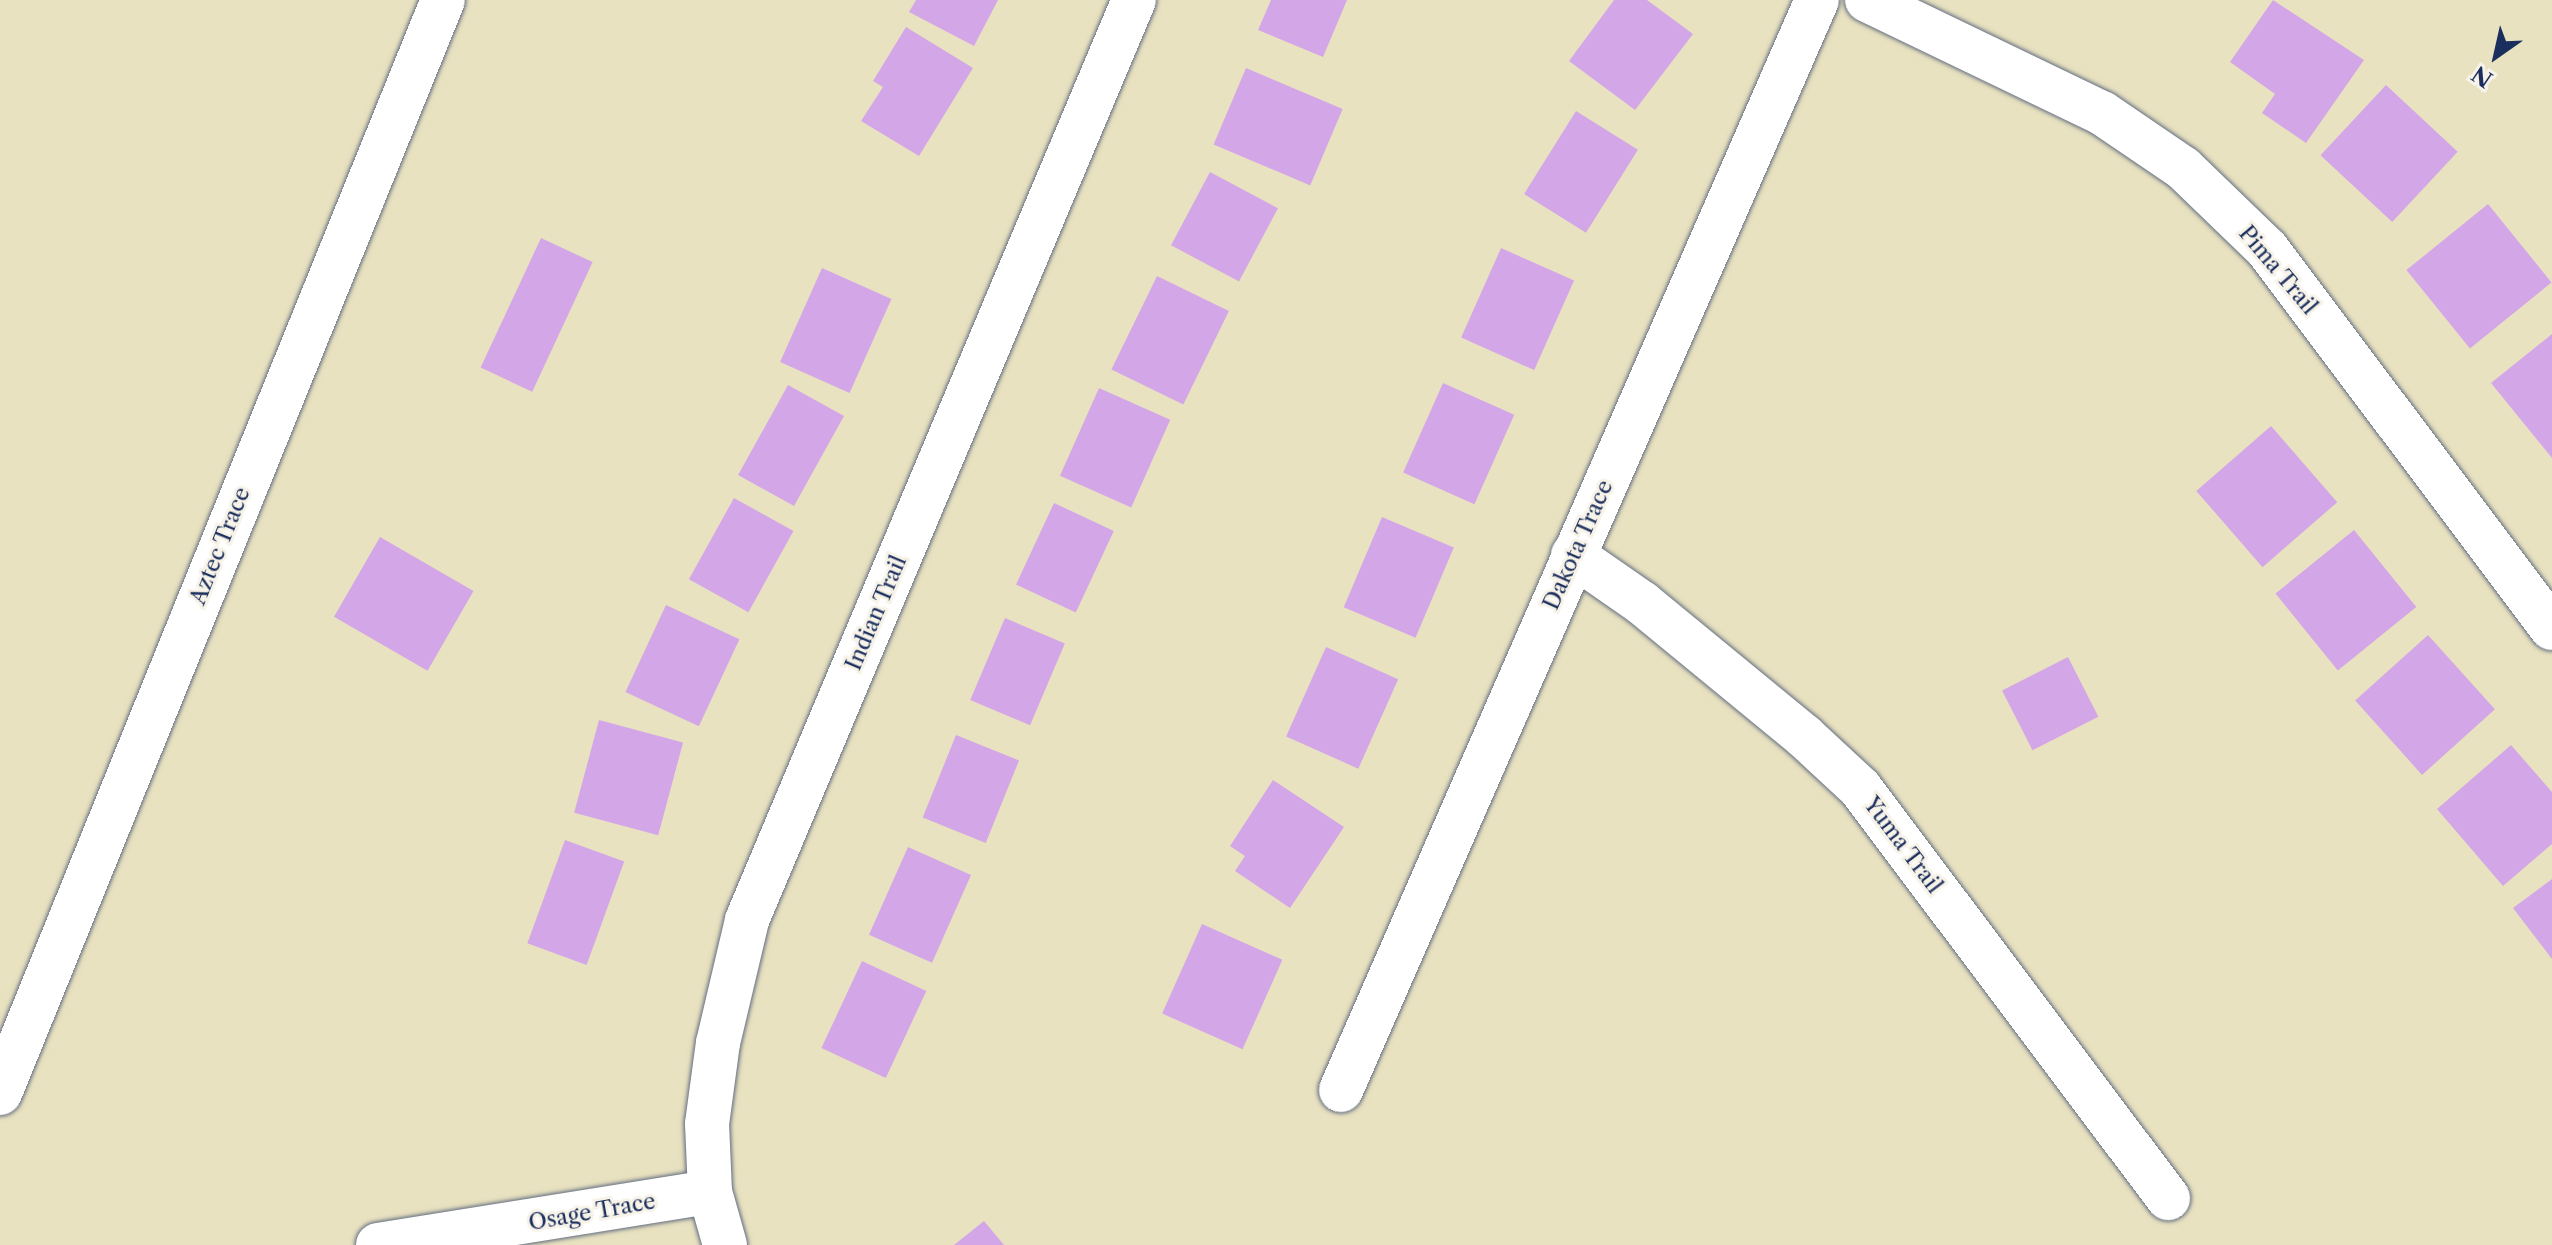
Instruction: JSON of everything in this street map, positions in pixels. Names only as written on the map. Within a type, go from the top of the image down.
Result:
[{"type":"street","name":"Aztec Trace","points":[[0,1093],[443,0]]},
{"type":"street","name":"Indian Trail","points":[[725,1245],[710,1192],[708,1110],[718,1043],[747,920],[1134,0]]},
{"type":"street","name":"Dakota Trace","points":[[1341,1090],[1817,0]]},
{"type":"street","name":"Pima Trail","points":[[1867,0],[2102,113],[2183,168],[2267,249],[2552,628]]},
{"type":"street","name":"Yuma Trail","points":[[1573,555],[1642,603],[1804,736],[1860,788],[2168,1198]]},
{"type":"street","name":"Osage Trace","points":[[378,1245],[710,1192]]},
{"type":"building","points":[[916,0],[998,0],[974,46],[909,12]]},
{"type":"building","points":[[1271,0],[1347,0],[1323,57],[1258,30]]},
{"type":"building","points":[[1614,0],[1647,0],[1693,34],[1635,110],[1569,61]]},
{"type":"building","points":[[2273,0],[2364,60],[2306,143],[2262,113],[2275,94],[2230,62]]},
{"type":"building","points":[[906,27],[973,68],[919,156],[861,121],[883,87],[873,81]]},
{"type":"building","points":[[1246,68],[1343,109],[1310,185],[1214,144]]},
{"type":"building","points":[[2386,85],[2458,152],[2392,222],[2321,155]]},
{"type":"building","points":[[1576,111],[1638,150],[1586,233],[1524,194]]},
{"type":"building","points":[[1210,172],[1278,208],[1239,281],[1171,245]]},
{"type":"building","points":[[2488,204],[2552,282],[2470,349],[2406,270]]},
{"type":"building","points":[[541,238],[593,262],[532,392],[481,368]]},
{"type":"building","points":[[1501,248],[1574,281],[1534,370],[1461,338]]},
{"type":"building","points":[[822,268],[891,299],[850,393],[780,362]]},
{"type":"building","points":[[1157,276],[1229,311],[1183,405],[1111,369]]},
{"type":"building","points":[[2552,334],[2552,458],[2491,383]]},
{"type":"building","points":[[1443,383],[1514,415],[1474,504],[1403,473]]},
{"type":"building","points":[[788,385],[844,416],[794,506],[738,475]]},
{"type":"building","points":[[1099,388],[1170,420],[1131,507],[1060,476]]},
{"type":"building","points":[[2271,426],[2337,502],[2263,567],[2196,491]]},
{"type":"building","points":[[734,498],[793,531],[748,612],[689,579]]},
{"type":"building","points":[[1054,503],[1114,531],[1076,612],[1016,585]]},
{"type":"building","points":[[1382,517],[1454,547],[1416,638],[1344,607]]},
{"type":"building","points":[[2354,530],[2416,607],[2338,670],[2276,594]]},
{"type":"building","points":[[380,537],[474,591],[428,671],[334,617]]},
{"type":"building","points":[[666,605],[739,639],[699,726],[625,692]]},
{"type":"building","points":[[1005,618],[1065,643],[1030,725],[970,700]]},
{"type":"building","points":[[2428,635],[2495,709],[2422,775],[2355,701]]},
{"type":"building","points":[[1326,647],[1398,679],[1358,769],[1286,737]]},
{"type":"building","points":[[2068,657],[2098,717],[2032,750],[2002,691]]},
{"type":"building","points":[[599,720],[683,743],[658,835],[574,813]]},
{"type":"building","points":[[956,735],[1019,760],[986,843],[923,818]]},
{"type":"building","points":[[2511,745],[2552,792],[2552,844],[2503,886],[2437,809]]},
{"type":"building","points":[[1273,780],[1344,827],[1290,908],[1235,871],[1245,856],[1230,846]]},
{"type":"building","points":[[565,840],[624,862],[587,965],[527,943]]},
{"type":"building","points":[[908,847],[971,875],[932,963],[869,935]]},
{"type":"building","points":[[2552,879],[2552,959],[2513,908]]},
{"type":"building","points":[[1202,924],[1282,960],[1243,1049],[1162,1014]]},
{"type":"building","points":[[862,961],[926,991],[886,1078],[821,1048]]},
{"type":"building","points":[[984,1221],[1004,1245],[954,1245]]}]
